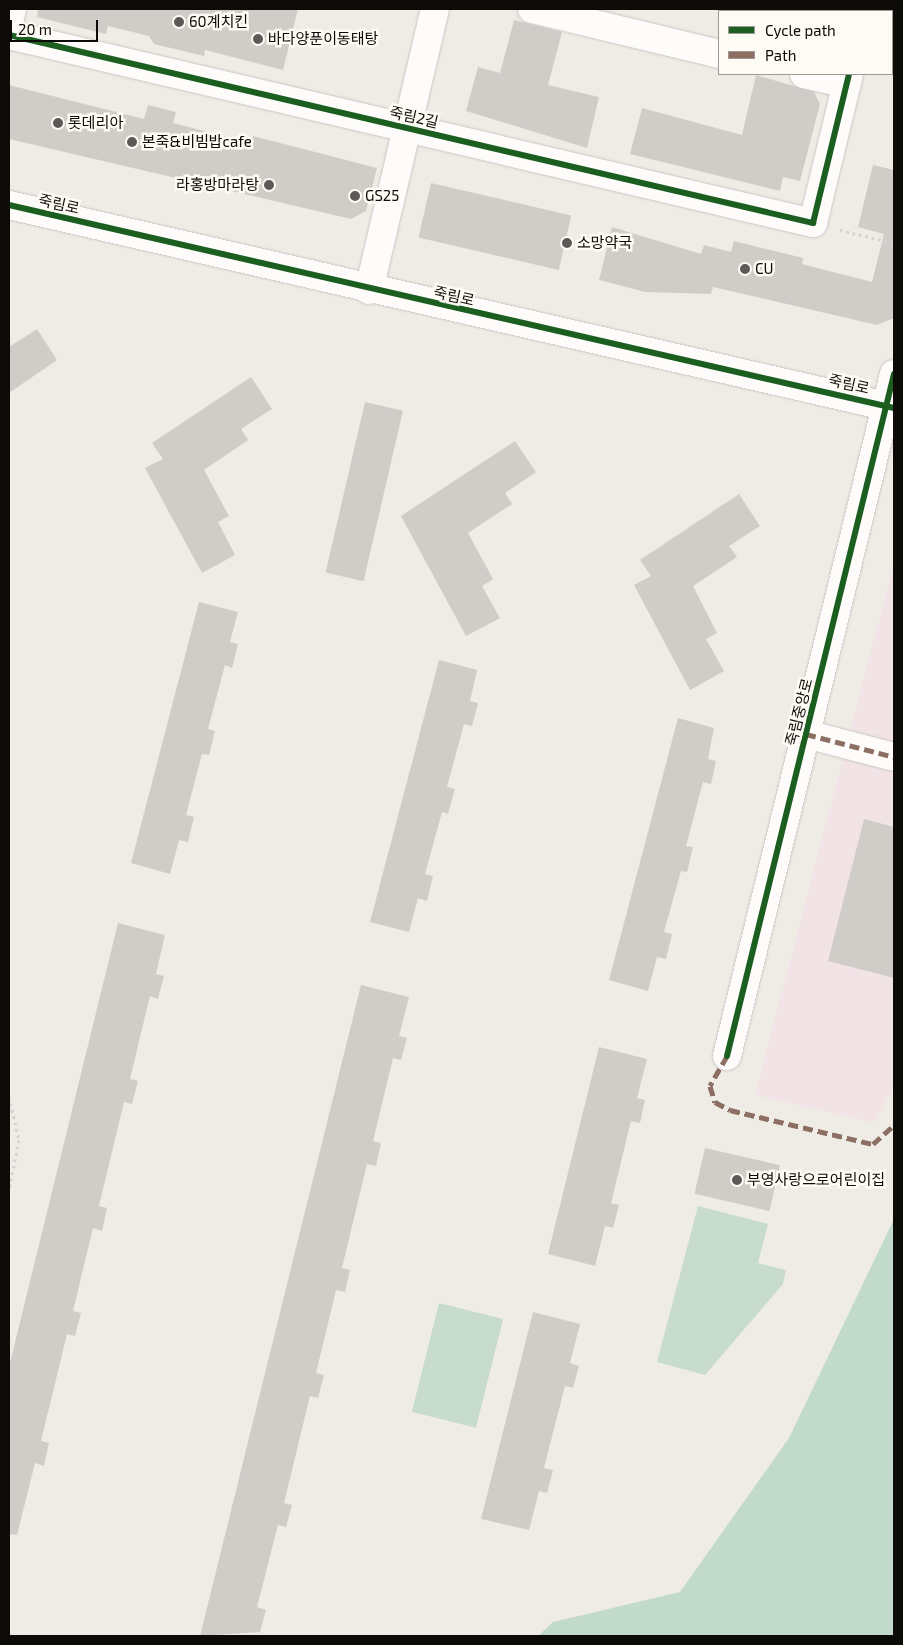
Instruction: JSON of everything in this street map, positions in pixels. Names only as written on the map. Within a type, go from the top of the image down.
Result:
[{"type":"street","points":[[9,23],[12,9]]},
{"type":"street","name":"죽림2길","points":[[369,290],[436,9]]},
{"type":"street","points":[[532,9],[718,54]]},
{"type":"street","name":"죽림2길","points":[[9,36],[813,223]]},
{"type":"street","points":[[813,75],[848,79],[813,223]]},
{"type":"street","name":"죽림로","points":[[9,205],[369,290],[890,407]]},
{"type":"street","name":"죽림중앙로","points":[[727,1056],[806,734],[890,407],[894,374]]},
{"type":"street","points":[[806,734],[894,757]]},
{"type":"path","points":[[813,223],[894,244]]},
{"type":"path","points":[[9,1097],[19,1140],[9,1190]]},
{"type":"shaded area","points":[[894,563],[894,1086],[874,1123],[755,1095]]},
{"type":"green space","points":[[698,1206],[768,1224],[758,1263],[786,1270],[783,1284],[705,1375],[657,1362]]},
{"type":"green space","points":[[894,1219],[894,1636],[538,1636],[553,1622],[680,1592],[789,1438]]},
{"type":"green space","points":[[439,1303],[503,1319],[476,1428],[412,1412]]},
{"type":"building","points":[[38,9],[298,9],[283,70],[205,50],[204,56],[154,44],[149,36],[108,26],[106,34],[37,17]]},
{"type":"building","points":[[514,20],[562,32],[548,85],[599,97],[587,148],[466,111],[478,67],[500,73]]},
{"type":"building","points":[[756,75],[814,92],[820,104],[800,181],[783,177],[780,191],[630,154],[642,108],[742,135]]},
{"type":"building","points":[[9,85],[144,119],[148,105],[176,112],[173,123],[251,143],[253,136],[377,168],[366,211],[351,219],[9,139]]},
{"type":"building","points":[[873,165],[894,170],[894,318],[877,325],[713,287],[711,294],[645,292],[599,280],[612,227],[701,254],[704,245],[731,252],[734,241],[803,258],[802,264],[872,282],[884,234],[858,227]]},
{"type":"building","points":[[431,183],[571,215],[559,270],[418,238]]},
{"type":"building","points":[[37,329],[57,360],[9,393],[9,347]]},
{"type":"building","points":[[251,377],[272,409],[241,429],[248,440],[204,470],[229,516],[218,522],[235,555],[202,573],[145,468],[163,459],[152,443]]},
{"type":"building","points":[[365,402],[403,411],[364,581],[326,573]]},
{"type":"building","points":[[515,441],[536,472],[505,493],[512,504],[468,533],[493,579],[482,586],[500,618],[466,636],[401,516]]},
{"type":"building","points":[[739,494],[760,526],[729,546],[737,557],[693,586],[717,633],[706,639],[724,671],[690,690],[634,585],[651,576],[640,560]]},
{"type":"building","points":[[199,602],[238,612],[230,642],[238,644],[232,668],[225,665],[208,729],[215,731],[209,755],[202,754],[186,815],[194,817],[188,842],[179,840],[170,874],[131,863]]},
{"type":"building","points":[[439,660],[477,670],[470,701],[478,703],[472,726],[464,724],[447,787],[455,789],[448,814],[442,812],[425,874],[433,876],[427,901],[418,898],[409,932],[370,922]]},
{"type":"building","points":[[678,718],[714,728],[708,759],[716,761],[711,784],[703,782],[686,846],[693,847],[687,872],[681,871],[664,932],[672,934],[666,959],[657,957],[648,991],[609,980]]},
{"type":"building","points":[[864,819],[894,827],[894,978],[828,961]]},
{"type":"building","points":[[118,923],[165,935],[156,974],[164,976],[158,999],[150,996],[130,1079],[138,1081],[132,1104],[124,1102],[99,1206],[107,1208],[102,1231],[93,1228],[73,1311],[81,1313],[75,1336],[67,1334],[41,1441],[49,1443],[44,1466],[35,1463],[17,1535],[9,1534],[9,1367]]},
{"type":"building","points":[[361,985],[409,997],[399,1036],[407,1038],[401,1060],[393,1058],[373,1141],[381,1143],[376,1166],[367,1164],[342,1268],[350,1270],[345,1292],[336,1290],[316,1373],[324,1375],[318,1398],[310,1396],[284,1503],[292,1505],[286,1527],[278,1525],[257,1607],[266,1610],[260,1632],[200,1636]]},
{"type":"building","points":[[599,1047],[647,1059],[637,1098],[645,1100],[640,1123],[631,1121],[611,1203],[619,1205],[613,1228],[605,1226],[595,1266],[548,1254]]},
{"type":"building","name":"부영사랑으로어린이집","points":[[705,1148],[780,1165],[769,1211],[694,1194]]},
{"type":"building","points":[[533,1312],[580,1324],[570,1363],[579,1366],[573,1388],[565,1386],[544,1468],[553,1470],[547,1493],[539,1491],[529,1530],[481,1519]]},
{"type":"marked path","points":[[806,734],[894,757]]},
{"type":"marked path","points":[[727,1056],[710,1086],[715,1102],[730,1110],[873,1144],[894,1125]]},
{"type":"cycle path","points":[[9,35],[813,223],[849,75]]},
{"type":"cycle path","points":[[9,205],[894,408]]},
{"type":"cycle path","points":[[727,1056],[894,374]]},
{"type":"place","name":"60계치킨","points":[[179,22]]},
{"type":"place","name":"바다양푼이동태탕","points":[[258,39]]},
{"type":"place","name":"롯데리아","points":[[58,123]]},
{"type":"place","name":"본죽&비빔밥cafe","points":[[132,142]]},
{"type":"place","name":"라홍방마라탕","points":[[269,185]]},
{"type":"place","name":"GS25","points":[[355,196]]},
{"type":"place","name":"소망약국","points":[[567,243]]},
{"type":"place","name":"CU","points":[[745,269]]},
{"type":"place","name":"부영사랑으로어린이집","points":[[737,1180]]}]
